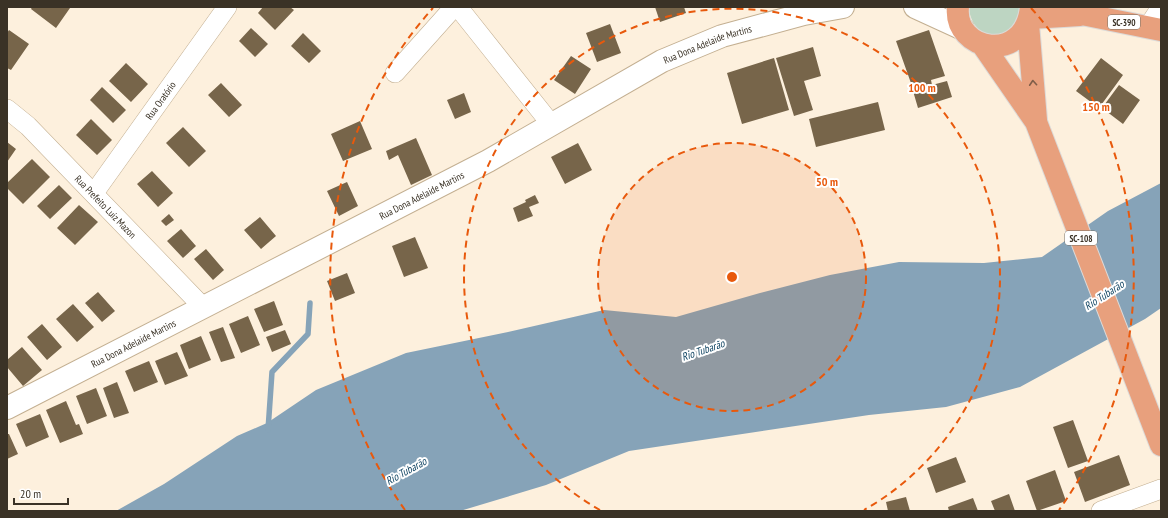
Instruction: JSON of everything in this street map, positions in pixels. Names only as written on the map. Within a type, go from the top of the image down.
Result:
[{"type":"main road","points":[[958,7],[959,20],[964,30],[972,38],[982,44],[993,46],[1004,45],[1014,40],[1022,33],[1030,16]]},
{"type":"main road","name":"SC-390","points":[[1063,7],[1087,15],[1155,29]]},
{"type":"main road","name":"SC-390","points":[[1030,16],[1087,15]]},
{"type":"main road","name":"SC-108","points":[[1030,16],[1038,127]]},
{"type":"main road","name":"SC-108","points":[[982,44],[1038,127],[1123,343],[1161,445]]},
{"type":"street","name":"Rua Oratório","points":[[94,193],[227,7]]},
{"type":"street","points":[[395,73],[454,7]]},
{"type":"street","points":[[458,7],[551,124]]},
{"type":"street","name":"Rua Dona Adelaide Martins","points":[[7,408],[202,306],[488,161],[639,73],[686,50],[722,36],[762,25],[843,7]]},
{"type":"street","points":[[916,7],[964,30]]},
{"type":"street","points":[[1155,29],[1161,7]]},
{"type":"street","name":"Rua Prefeito Luiz Mazon","points":[[7,109],[28,126],[202,306]]},
{"type":"street","points":[[1102,511],[1161,489]]},
{"type":"green space","points":[[969,7],[1021,7],[1018,20],[1015,25],[1003,33],[989,35],[977,28],[970,15]]},
{"type":"water","name":"Rio Tubarão","points":[[1161,183],[1161,308],[1145,319],[1020,387],[946,407],[869,415],[629,451],[546,485],[460,511],[116,511],[164,484],[237,436],[267,423],[316,390],[406,353],[604,310],[676,317],[830,275],[899,262],[984,263],[1042,257],[1108,211]]},
{"type":"building","points":[[32,7],[70,8],[56,28],[31,9]]},
{"type":"building","points":[[263,7],[290,7],[294,10],[275,30],[258,13]]},
{"type":"building","points":[[655,7],[684,7],[686,13],[660,22]]},
{"type":"building","points":[[610,24],[621,53],[597,62],[586,33]]},
{"type":"building","points":[[251,28],[268,44],[255,57],[239,41]]},
{"type":"building","points":[[9,30],[29,44],[11,70],[7,68],[7,33]]},
{"type":"building","points":[[929,30],[945,76],[931,80],[932,85],[947,81],[952,97],[918,108],[913,91],[921,89],[920,84],[912,86],[896,41]]},
{"type":"building","points":[[303,33],[321,51],[309,63],[291,46]]},
{"type":"building","points":[[813,47],[821,76],[804,81],[813,110],[794,116],[776,58]]},
{"type":"building","points":[[571,56],[591,69],[575,94],[554,80]]},
{"type":"building","points":[[774,58],[789,110],[742,124],[727,73]]},
{"type":"building","points":[[1101,58],[1123,75],[1099,108],[1076,91]]},
{"type":"building","points":[[126,63],[148,84],[131,102],[109,81]]},
{"type":"building","points":[[221,83],[242,105],[229,117],[208,95]]},
{"type":"building","points":[[1119,85],[1140,100],[1123,124],[1102,108]]},
{"type":"building","points":[[102,87],[126,110],[113,123],[90,100]]},
{"type":"building","points":[[464,93],[471,112],[455,119],[447,100]]},
{"type":"building","points":[[878,102],[885,130],[816,147],[809,119]]},
{"type":"building","points":[[91,119],[112,140],[97,155],[76,135]]},
{"type":"building","points":[[360,121],[372,149],[343,161],[331,134]]},
{"type":"building","points":[[183,127],[206,151],[189,167],[166,143]]},
{"type":"building","points":[[416,138],[432,175],[411,185],[398,155],[389,160],[386,151]]},
{"type":"building","points":[[7,142],[16,149],[7,162]]},
{"type":"building","points":[[578,143],[592,170],[565,184],[551,157]]},
{"type":"building","points":[[32,159],[50,177],[23,204],[7,188],[7,183]]},
{"type":"building","points":[[152,171],[173,193],[158,207],[137,184]]},
{"type":"building","points":[[347,182],[358,206],[339,216],[327,191]]},
{"type":"building","points":[[59,185],[72,198],[50,219],[37,206]]},
{"type":"building","points":[[535,195],[539,203],[529,207],[533,216],[518,222],[513,208],[526,202],[525,200]]},
{"type":"building","points":[[79,205],[98,222],[75,245],[57,228]]},
{"type":"building","points":[[169,214],[174,220],[166,226],[161,221]]},
{"type":"building","points":[[260,217],[276,236],[261,249],[244,230]]},
{"type":"building","points":[[181,229],[196,246],[183,258],[167,241]]},
{"type":"building","points":[[415,237],[428,268],[404,277],[392,246]]},
{"type":"building","points":[[206,249],[224,270],[213,280],[194,259]]},
{"type":"building","points":[[347,273],[355,293],[335,301],[327,281]]},
{"type":"building","points":[[98,292],[115,311],[102,322],[85,303]]},
{"type":"building","points":[[274,301],[283,325],[264,332],[254,309]]},
{"type":"building","points":[[73,304],[94,327],[77,342],[56,319]]},
{"type":"building","points":[[248,316],[260,345],[241,353],[229,324]]},
{"type":"building","points":[[42,324],[62,347],[47,360],[27,337]]},
{"type":"building","points":[[223,327],[235,358],[221,362],[209,332]]},
{"type":"building","points":[[285,330],[291,344],[272,352],[266,337]]},
{"type":"building","points":[[201,336],[211,360],[189,369],[180,345]]},
{"type":"building","points":[[22,347],[42,370],[23,386],[7,367],[7,360]]},
{"type":"building","points":[[177,352],[188,376],[165,385],[155,361]]},
{"type":"building","points":[[149,361],[158,382],[134,392],[125,371]]},
{"type":"building","points":[[117,382],[129,413],[114,418],[103,388]]},
{"type":"building","points":[[96,388],[107,416],[87,424],[76,396]]},
{"type":"building","points":[[66,401],[76,425],[79,424],[83,434],[60,443],[46,410]]},
{"type":"building","points":[[40,414],[49,437],[26,447],[16,424]]},
{"type":"building","points":[[1073,420],[1088,461],[1068,468],[1053,427]]},
{"type":"building","points":[[7,434],[9,434],[18,454],[7,459]]},
{"type":"building","points":[[1119,455],[1130,485],[1085,502],[1074,472]]},
{"type":"building","points":[[956,457],[966,482],[936,493],[927,468]]},
{"type":"building","points":[[1055,470],[1066,501],[1037,511],[1026,481]]},
{"type":"building","points":[[1009,494],[1015,511],[995,511],[991,501]]},
{"type":"building","points":[[906,497],[910,511],[888,511],[886,502]]},
{"type":"building","points":[[973,498],[978,511],[949,511],[948,507]]},
{"type":"waterway","points":[[268,430],[272,372],[308,334],[310,303]]}]
